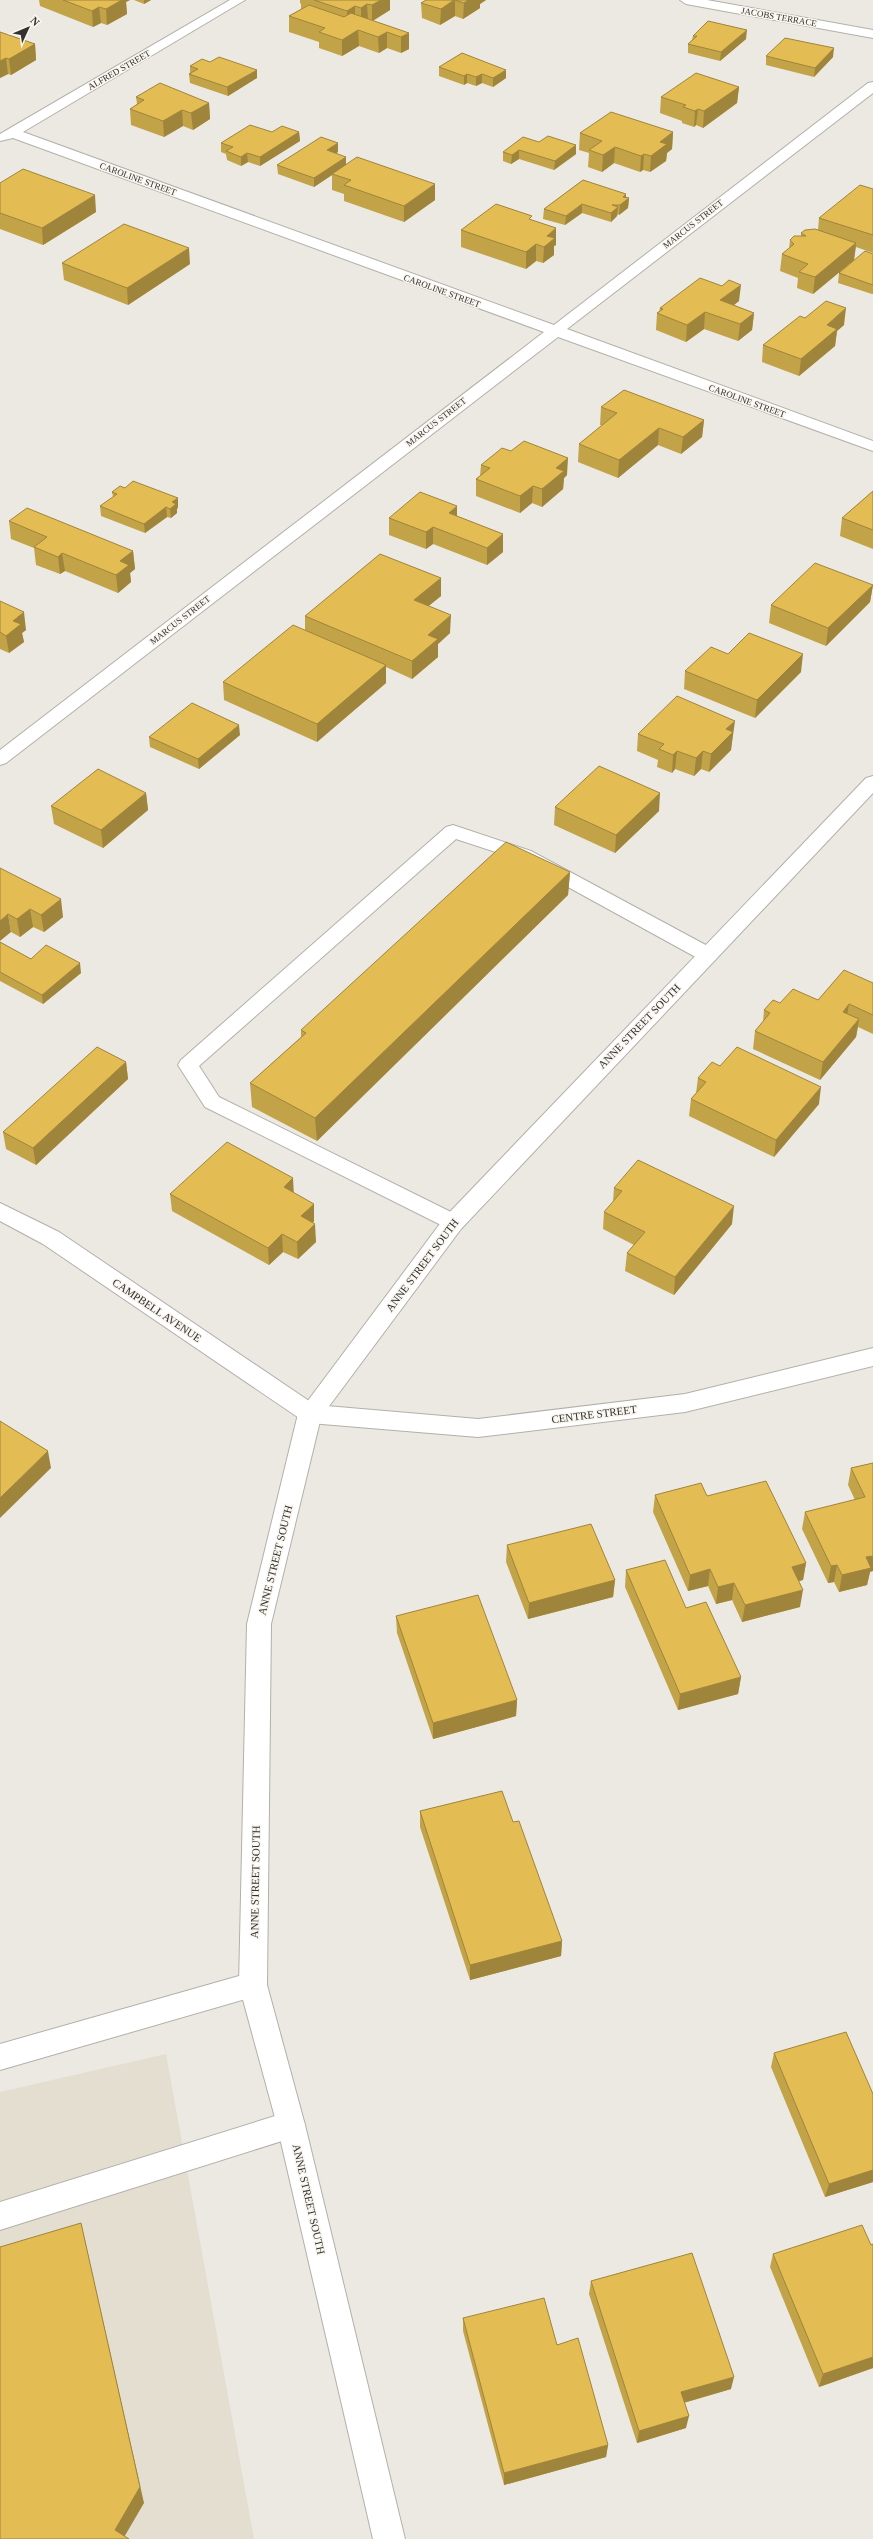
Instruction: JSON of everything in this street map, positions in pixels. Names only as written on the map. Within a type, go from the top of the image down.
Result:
[{"type":"street","name":"ALFRED STREET","points":[[6,137],[239,0]]},
{"type":"street","name":"JACOBS TERRACE","points":[[686,0],[873,34]]},
{"type":"street","name":"MARCUS STREET","points":[[0,759],[553,331],[870,90]]},
{"type":"street","name":"CAROLINE STREET","points":[[6,137],[873,446]]},
{"type":"street","name":"ANNE STREET SOUTH","points":[[389,2539],[291,2125],[253,1985],[259,1624],[310,1414],[453,1223],[873,782]]},
{"type":"street","points":[[453,1223],[212,1102],[188,1065],[453,831],[524,855],[708,955]]},
{"type":"street","name":"CAMPBELL AVENUE","points":[[0,1210],[50,1238],[310,1414]]},
{"type":"street","name":"CENTRE STREET","points":[[310,1414],[478,1428],[685,1403],[873,1357]]},
{"type":"street","points":[[0,2057],[253,1985]]},
{"type":"street","points":[[0,2216],[291,2125]]},
{"type":"shaded area","points":[[166,2054],[254,2539],[0,2539],[0,2092]]},
{"type":"building","points":[[63,0],[122,0],[106,9],[99,7],[92,11]]},
{"type":"building","points":[[314,0],[381,0],[372,5],[367,4],[361,8],[355,6],[347,11]]},
{"type":"building","points":[[426,0],[454,0],[441,9],[421,3]]},
{"type":"building","points":[[455,0],[468,0],[464,3]]},
{"type":"building","points":[[309,5],[344,17],[351,13],[409,33],[401,37],[387,32],[378,37],[358,30],[342,40],[319,32],[325,28],[289,16]]},
{"type":"building","points":[[708,21],[747,30],[721,52],[688,44],[697,36],[693,36]]},
{"type":"building","points":[[0,32],[35,44],[9,59],[6,58],[0,61]]},
{"type":"building","points":[[785,38],[834,48],[815,68],[766,56]]},
{"type":"building","points":[[462,53],[506,70],[493,78],[482,74],[476,77],[467,74],[464,76],[439,67]]},
{"type":"building","points":[[219,57],[257,70],[227,87],[189,74],[198,69],[190,66],[202,59],[210,62]]},
{"type":"building","points":[[696,73],[739,87],[704,111],[698,109],[695,111],[683,107],[686,105],[661,97]]},
{"type":"building","points":[[160,83],[209,103],[191,113],[182,110],[163,121],[130,109],[144,100],[136,97]]},
{"type":"building","points":[[611,112],[673,132],[660,142],[667,144],[651,156],[644,154],[641,156],[615,147],[603,155],[589,150],[602,141],[580,133]]},
{"type":"building","points":[[250,125],[272,132],[282,126],[299,132],[260,157],[247,153],[241,157],[226,151],[233,147],[221,143]]},
{"type":"building","points":[[548,136],[576,145],[555,161],[519,150],[512,155],[503,152],[523,137],[539,142]]},
{"type":"building","points":[[321,137],[338,143],[327,150],[346,157],[314,178],[277,165]]},
{"type":"building","points":[[357,157],[435,184],[404,206],[344,185],[351,180],[332,174]]},
{"type":"building","points":[[23,169],[95,195],[42,228],[0,213],[0,183]]},
{"type":"building","points":[[583,180],[626,194],[623,197],[629,198],[620,205],[612,205],[618,207],[611,213],[582,204],[566,216],[544,209]]},
{"type":"building","points":[[860,185],[873,189],[873,235],[819,218]]},
{"type":"building","points":[[496,204],[532,216],[529,219],[556,228],[547,236],[555,238],[544,247],[536,244],[526,252],[461,230]]},
{"type":"building","points":[[124,224],[189,248],[127,288],[62,263]]},
{"type":"building","points":[[815,229],[856,243],[815,277],[799,272],[808,264],[782,254],[794,244],[790,240],[794,236],[806,236],[801,233],[805,230]]},
{"type":"building","points":[[865,251],[873,254],[873,285],[839,273]]},
{"type":"building","points":[[700,278],[722,286],[729,280],[741,285],[720,300],[754,313],[740,324],[705,312],[687,325],[657,313],[663,309],[660,308]]},
{"type":"building","points":[[826,301],[846,308],[827,325],[837,329],[801,359],[763,345],[800,316],[805,318]]},
{"type":"building","points":[[624,390],[704,420],[683,437],[659,428],[619,460],[579,444],[617,413],[601,407]]},
{"type":"building","points":[[524,441],[568,458],[556,468],[564,471],[542,489],[533,486],[520,496],[476,479],[490,468],[481,465],[502,448],[511,451]]},
{"type":"building","points":[[133,481],[178,498],[172,502],[176,504],[170,509],[166,507],[144,524],[100,506],[117,494],[112,492],[120,486],[125,488]]},
{"type":"building","points":[[873,491],[873,530],[842,518]]},
{"type":"building","points":[[420,492],[457,506],[449,513],[503,534],[487,548],[433,527],[426,532],[389,518]]},
{"type":"building","points":[[27,508],[133,551],[120,561],[129,565],[116,575],[62,553],[58,557],[34,547],[47,537],[9,521]]},
{"type":"building","points":[[380,554],[441,578],[414,600],[451,615],[428,635],[438,639],[412,661],[305,616]]},
{"type":"building","points":[[815,563],[873,585],[828,628],[771,605]]},
{"type":"building","points":[[0,601],[24,612],[13,621],[21,624],[6,636],[0,632]]},
{"type":"building","points":[[293,625],[386,665],[317,724],[223,682]]},
{"type":"building","points":[[749,633],[803,654],[757,700],[685,671],[711,647],[728,654]]},
{"type":"building","points":[[677,696],[735,721],[726,729],[733,732],[711,754],[703,751],[696,758],[677,751],[673,755],[659,749],[664,744],[638,734]]},
{"type":"building","points":[[192,703],[239,725],[198,759],[149,737]]},
{"type":"building","points":[[599,766],[660,793],[616,835],[555,807]]},
{"type":"building","points":[[98,769],[146,793],[101,830],[51,806]]},
{"type":"building","points":[[506,842],[570,872],[315,1118],[250,1083],[306,1033],[301,1030]]},
{"type":"building","points":[[0,868],[61,899],[41,915],[30,909],[17,919],[8,914],[0,921]]},
{"type":"building","points":[[0,942],[31,959],[46,945],[80,963],[42,995],[0,972]]},
{"type":"building","points":[[844,970],[873,983],[873,1015],[849,1004],[843,1012],[859,1019],[823,1062],[755,1031],[770,1013],[764,1010],[773,1000],[780,1003],[793,989],[818,1000]]},
{"type":"building","points":[[97,1047],[126,1062],[33,1148],[3,1132]]},
{"type":"building","points":[[737,1047],[821,1087],[776,1140],[691,1099],[706,1082],[698,1078],[712,1062],[720,1066]]},
{"type":"building","points":[[227,1142],[293,1178],[284,1187],[314,1204],[301,1216],[315,1224],[297,1242],[282,1234],[268,1248],[170,1194]]},
{"type":"building","points":[[638,1160],[734,1206],[675,1277],[627,1253],[645,1232],[604,1212],[622,1191],[614,1188]]},
{"type":"building","points":[[0,1421],[48,1451],[0,1498]]},
{"type":"building","points":[[873,1463],[873,1556],[866,1557],[871,1568],[842,1575],[837,1565],[831,1566],[805,1512],[865,1497],[851,1468]]},
{"type":"building","points":[[766,1481],[806,1563],[792,1567],[803,1590],[745,1605],[734,1583],[718,1587],[710,1569],[690,1575],[655,1495],[701,1483],[707,1496]]},
{"type":"building","points":[[591,1524],[615,1580],[529,1603],[507,1545]]},
{"type":"building","points":[[665,1560],[686,1608],[706,1602],[741,1677],[680,1694],[626,1570]]},
{"type":"building","points":[[478,1595],[517,1700],[433,1723],[396,1616]]},
{"type":"building","points":[[502,1791],[513,1822],[519,1821],[562,1941],[470,1965],[420,1811]]},
{"type":"building","points":[[846,2032],[873,2094],[873,2170],[829,2184],[774,2053]]},
{"type":"building","points":[[81,2223],[140,2487],[115,2530],[129,2539],[0,2539],[0,2247]]},
{"type":"building","points":[[862,2225],[871,2245],[873,2244],[873,2357],[823,2374],[773,2254]]},
{"type":"building","points":[[692,2253],[734,2377],[681,2392],[689,2416],[639,2431],[591,2281]]},
{"type":"building","points":[[544,2298],[557,2345],[578,2338],[608,2445],[504,2473],[463,2318]]}]
